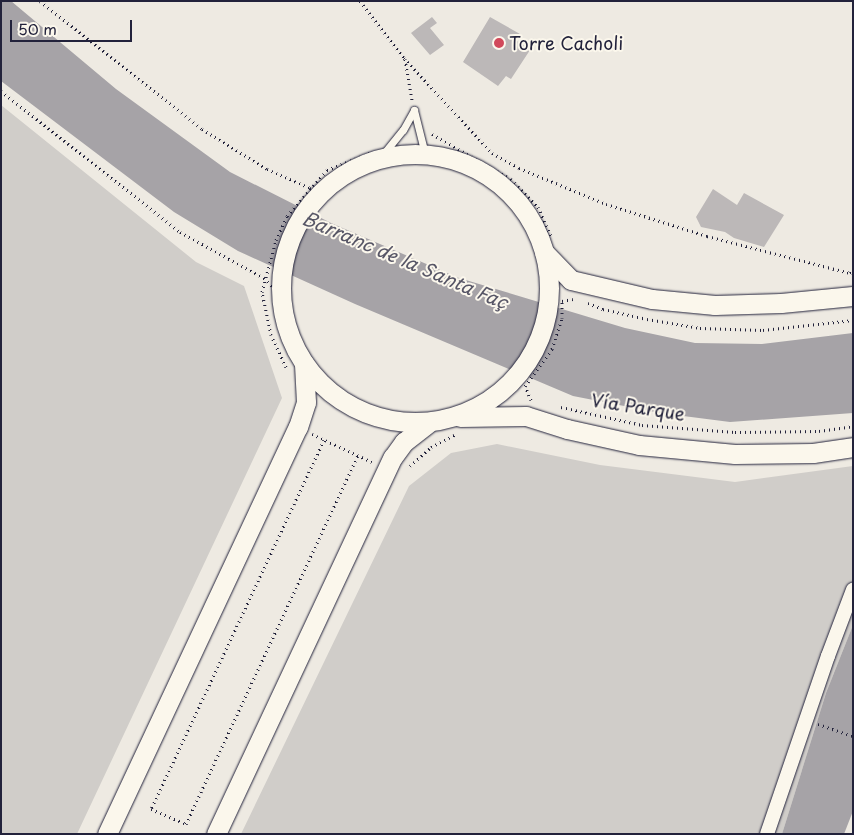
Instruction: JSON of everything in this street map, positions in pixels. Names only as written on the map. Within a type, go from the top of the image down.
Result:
[{"type":"main road","points":[[853,296],[781,303],[716,305],[652,299],[571,280],[536,231],[523,209],[506,190],[490,177],[469,166],[450,158],[425,154],[378,154],[313,194],[273,280],[288,332],[304,363],[326,389],[356,409],[399,422],[456,425],[529,408],[567,429],[639,445],[726,453],[813,453],[853,447]]},
{"type":"main road","points":[[456,425],[488,402],[518,385],[537,345],[545,320],[549,298],[549,248]]},
{"type":"main road","points":[[107,834],[298,427],[306,402],[304,363]]},
{"type":"main road","points":[[216,834],[393,457],[404,442],[428,423]]},
{"type":"street","points":[[767,834],[853,590]]},
{"type":"lane","points":[[414,110],[425,154]]},
{"type":"lane","points":[[378,154],[403,130],[414,110]]},
{"type":"path","points":[[40,1],[202,129],[267,169],[313,194]]},
{"type":"path","points":[[360,1],[404,58],[492,153],[519,168],[606,204],[707,236],[851,272]]},
{"type":"path","points":[[404,58],[414,110]]},
{"type":"path","points":[[1,91],[180,232],[273,280]]},
{"type":"path","points":[[421,136],[432,134],[511,179],[538,207],[549,248]]},
{"type":"path","points":[[262,292],[273,280],[288,216],[313,194],[328,170],[378,154]]},
{"type":"path","points":[[540,403],[529,408],[518,385],[552,349],[562,318],[562,301]]},
{"type":"path","name":"Vía Parque","points":[[558,406],[642,425],[735,432],[820,431],[853,426]]},
{"type":"path","points":[[406,469],[456,425]]},
{"type":"path","points":[[324,440],[151,809],[186,824],[358,455]]},
{"type":"path","points":[[806,720],[853,736]]},
{"type":"shaded area","points":[[1,105],[196,262],[244,286],[282,398],[77,834],[1,834]]},
{"type":"shaded area","points":[[497,444],[600,465],[735,482],[853,466],[853,625],[826,693],[782,834],[241,834],[409,486],[451,453]]},
{"type":"water","name":"Barranc de la Santa Faç","points":[[1,1],[11,1],[116,89],[230,172],[331,223],[459,278],[625,328],[695,343],[762,344],[853,333],[853,413],[730,422],[660,413],[573,396],[355,304],[238,251],[174,212],[1,81]]},
{"type":"water","points":[[853,625],[853,811],[844,834],[782,834],[826,693]]},
{"type":"building","points":[[432,17],[437,23],[430,28],[444,45],[430,55],[411,33]]},
{"type":"building","points":[[490,17],[520,34],[516,40],[530,50],[511,79],[506,76],[498,86],[463,62]]},
{"type":"building","points":[[713,189],[737,205],[744,193],[784,215],[764,247],[734,238],[725,232],[701,227],[696,217]]},
{"type":"place","name":"Torre Cacholi","points":[[499,43]]}]
